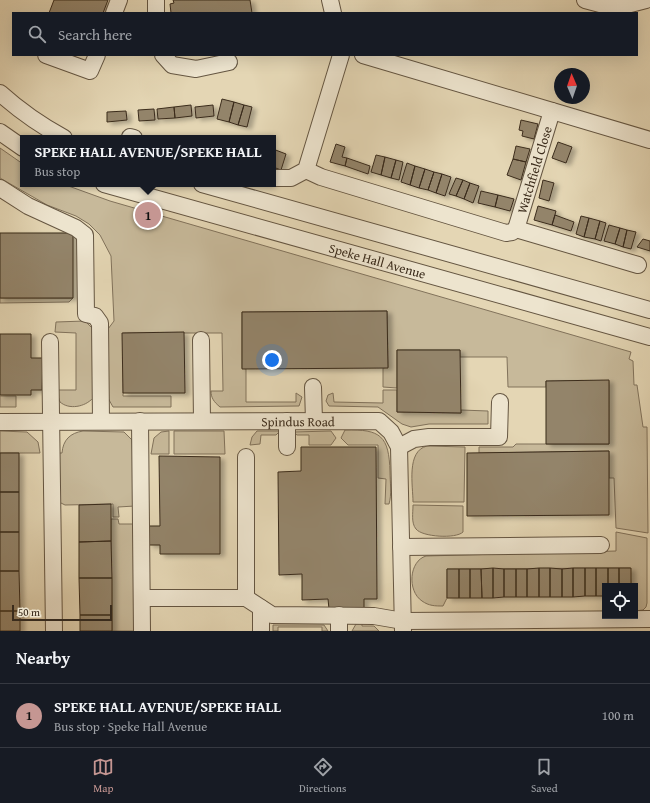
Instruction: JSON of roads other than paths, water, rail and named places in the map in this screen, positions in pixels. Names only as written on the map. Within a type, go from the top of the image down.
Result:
[{"type":"street","points":[[114,12],[119,0]]},
{"type":"street","points":[[156,0],[156,12]]},
{"type":"street","points":[[330,0],[333,12]]},
{"type":"street","points":[[585,0],[615,8],[646,0]]},
{"type":"street","points":[[49,56],[90,71],[97,56]]},
{"type":"street","points":[[164,56],[172,65],[196,69],[228,62]]},
{"type":"street","points":[[276,178],[291,178],[306,170],[341,56]]},
{"type":"street","points":[[366,56],[650,140]]},
{"type":"street","points":[[0,93],[18,110],[58,135]]},
{"type":"street","name":"Watchfield Close","points":[[516,229],[552,111]]},
{"type":"street","points":[[0,132],[20,146]]},
{"type":"street","points":[[306,170],[321,177],[506,233],[512,232],[516,229],[638,265]]},
{"type":"street","name":"Speke Hall Avenue","points":[[115,187],[650,337]]},
{"type":"street","name":"Speke Hall Avenue","points":[[213,187],[650,310]]},
{"type":"street","points":[[0,188],[28,206],[76,228],[85,235],[86,314],[95,316],[100,323],[101,421]]},
{"type":"street","points":[[201,340],[202,421]]},
{"type":"street","points":[[50,342],[54,631]]},
{"type":"street","points":[[314,387],[314,421]]},
{"type":"street","points":[[398,447],[414,439],[428,437],[500,437],[500,402]]},
{"type":"street","points":[[140,421],[142,631]]},
{"type":"street","points":[[287,421],[288,447]]},
{"type":"street","name":"Spindus Road","points":[[0,422],[379,421],[391,432],[398,447],[403,626]]},
{"type":"street","points":[[246,457],[246,598]]},
{"type":"street","points":[[401,547],[602,545]]},
{"type":"street","points":[[142,598],[246,598],[272,615],[339,623],[374,616],[403,626],[650,619]]},
{"type":"street","points":[[261,608],[261,631]]},
{"type":"place","name":"SPEKE HALL AVENUE/SPEKE HALL","points":[[148,215]]}]
